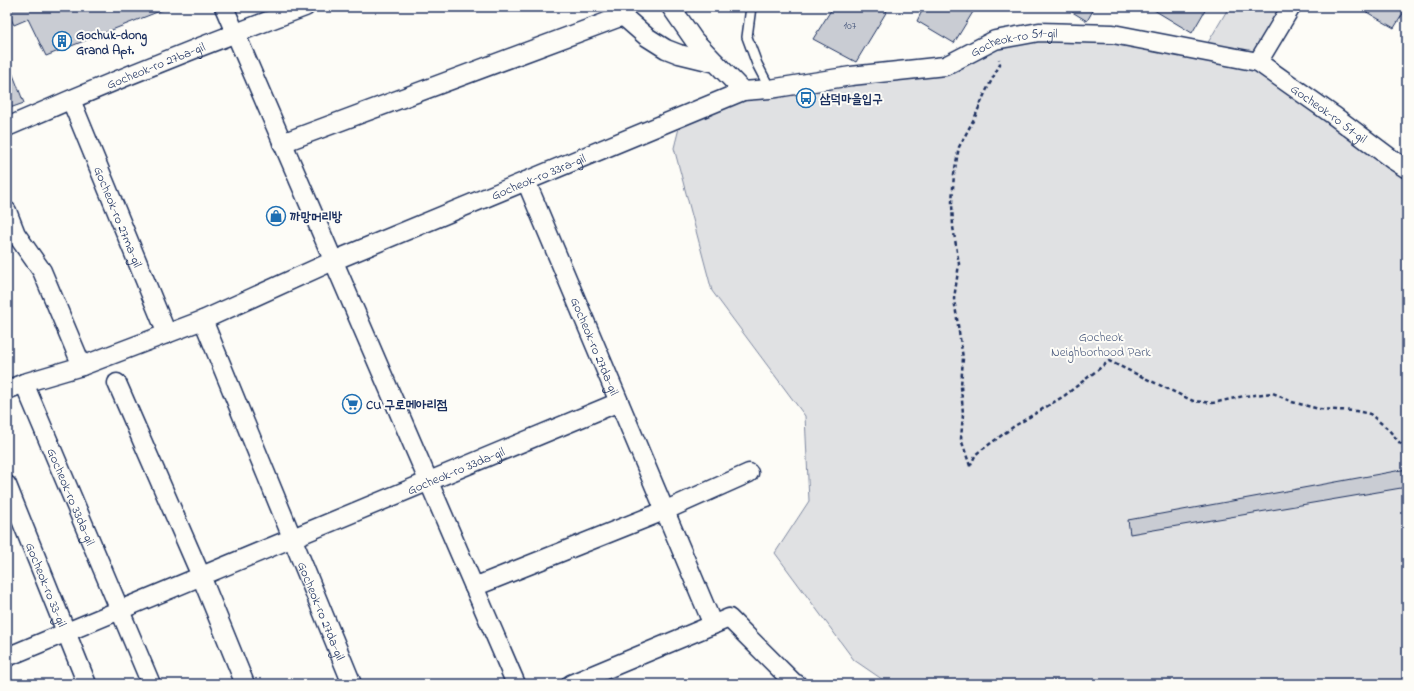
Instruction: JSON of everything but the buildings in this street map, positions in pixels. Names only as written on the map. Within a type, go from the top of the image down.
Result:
[{"type":"street","points":[[224,7],[516,684]]},
{"type":"street","name":"Gocheok-ro 27ba-gil","points":[[7,127],[235,33],[305,7]]},
{"type":"street","points":[[672,7],[694,40],[743,91]]},
{"type":"street","points":[[1258,62],[1291,7]]},
{"type":"street","points":[[282,143],[623,11],[647,37],[666,49],[679,54],[716,63]]},
{"type":"street","name":"Gocheok-ro 51-gil","points":[[743,91],[770,89],[851,76],[945,66],[995,40],[1038,32],[1113,34],[1258,62],[1407,169]]},
{"type":"street","name":"Gocheok-ro 33ra-gil","points":[[333,261],[743,91]]},
{"type":"street","name":"Gocheok-ro 27ma-gil","points":[[71,100],[167,334]]},
{"type":"street","name":"Gocheok-ro 27da-gil","points":[[526,181],[664,511],[721,621]]},
{"type":"street","points":[[7,211],[16,234],[42,271],[82,366]]},
{"type":"street","points":[[7,390],[24,383],[82,366],[203,320],[333,261]]},
{"type":"street","points":[[203,320],[292,538]]},
{"type":"street","name":"Gocheok-ro 33da-gil","points":[[24,383],[120,609]]},
{"type":"street","points":[[117,383],[245,684]]},
{"type":"street","name":"Gocheok-ro 33da-gil","points":[[7,657],[618,402]]},
{"type":"street","points":[[474,587],[664,511],[749,473]]},
{"type":"street","name":"Gocheok-ro 33-gil","points":[[7,485],[87,684]]},
{"type":"street","name":"Gocheok-ro 27da-gil","points":[[292,538],[352,684]]},
{"type":"street","points":[[120,609],[151,684]]},
{"type":"street","points":[[571,684],[721,621],[797,684]]},
{"type":"lane","points":[[751,7],[747,37],[757,64],[770,89]]},
{"type":"path","points":[[995,40],[1000,64],[959,147],[954,174],[952,202],[953,227],[959,264],[954,299],[963,358],[961,386],[963,414],[961,439],[970,466],[976,454],[1013,427],[1064,396],[1109,361],[1193,401],[1213,403],[1244,396],[1273,393],[1292,402],[1319,409],[1356,411],[1370,414],[1388,429],[1405,449]]},
{"type":"green space","name":"Gocheok Neighborhood Park","points":[[1229,7],[1291,7],[1258,62],[1407,169],[1407,684],[889,684],[854,660],[775,553],[809,501],[805,416],[712,291],[674,148],[682,116],[743,91],[945,66],[1039,32],[1203,51]]},
{"type":"place","name":"Gochuk-dong Grand Apt.","points":[[62,41]]},
{"type":"place","name":"삼덕마을입구","points":[[806,98]]},
{"type":"place","name":"까망머리방","points":[[276,216]]},
{"type":"place","name":"CU 구로메아리점","points":[[352,404]]}]
